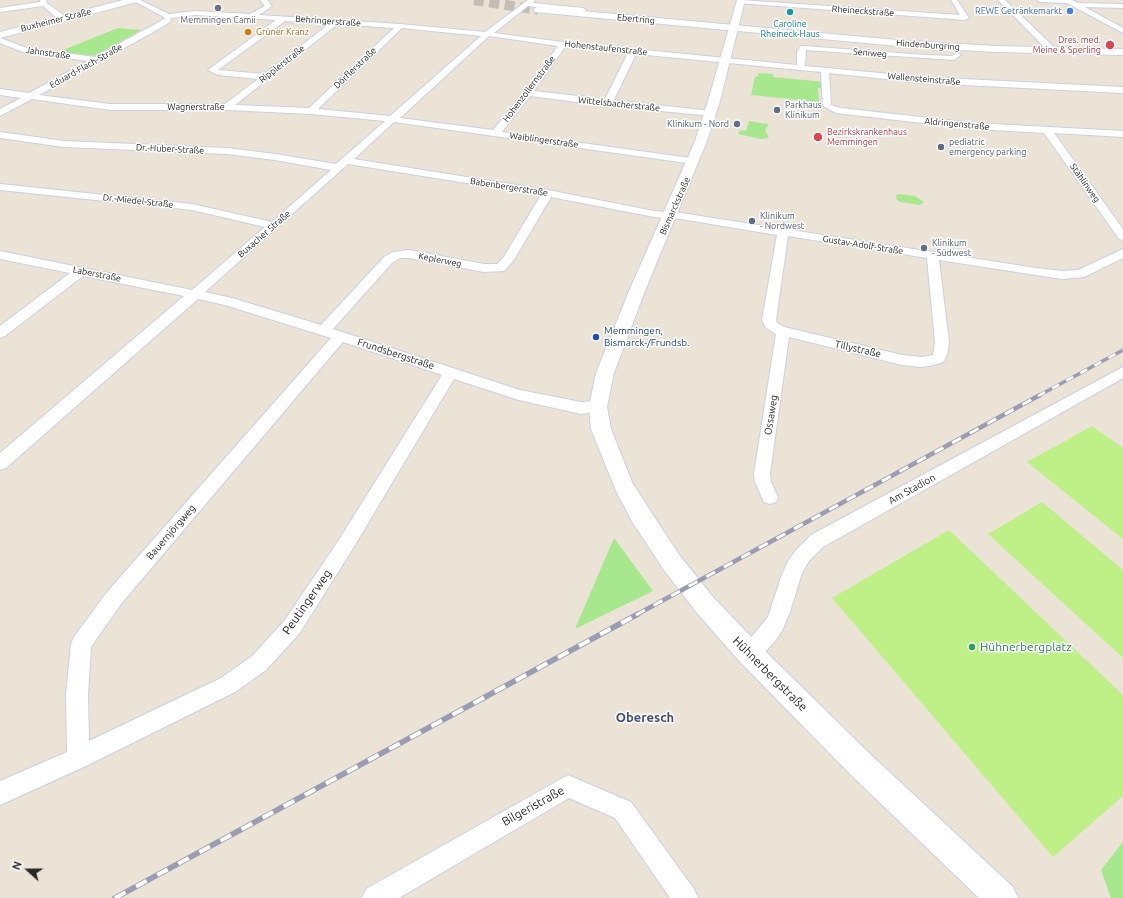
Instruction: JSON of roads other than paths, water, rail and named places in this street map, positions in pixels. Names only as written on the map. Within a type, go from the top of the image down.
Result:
[{"type":"main road","name":"Buxheimer Straße","points":[[0,34],[135,0]]},
{"type":"main road","name":"Ebertring","points":[[538,10],[734,28]]},
{"type":"main road","name":"Hindenburgring","points":[[734,28],[908,44],[1053,51],[1123,52]]},
{"type":"street","points":[[135,0],[168,16]]},
{"type":"street","points":[[251,17],[269,6],[263,0]]},
{"type":"street","name":"Rheineckstraße","points":[[740,1],[965,18],[954,0]]},
{"type":"street","points":[[1001,0],[1053,51]]},
{"type":"street","points":[[1040,0],[1068,0],[1123,31]]},
{"type":"street","name":"Bismarckstraße","points":[[598,407],[601,389],[616,343],[694,161],[710,114],[740,1]]},
{"type":"street","points":[[0,10],[43,2],[62,18]]},
{"type":"street","name":"Buxacher Straße","points":[[0,463],[274,226],[488,34],[529,2],[583,10]]},
{"type":"street","points":[[1076,5],[1123,6]]},
{"type":"street","name":"Behringerstraße","points":[[168,16],[195,13],[400,26],[488,34]]},
{"type":"street","name":"Eduard-Flach-Straße","points":[[0,114],[164,22],[167,20],[168,16]]},
{"type":"street","points":[[266,77],[218,73],[212,70],[283,19]]},
{"type":"street","name":"Ripplerstraße","points":[[228,107],[336,22]]},
{"type":"street","name":"Dörflerstraße","points":[[311,111],[400,26]]},
{"type":"street","name":"Hohenstaufenstraße","points":[[488,34],[563,44],[725,60]]},
{"type":"street","name":"Jahnstraße","points":[[0,40],[9,45],[26,50],[97,60]]},
{"type":"street","name":"Hohenzollernstraße","points":[[496,133],[528,93],[563,44]]},
{"type":"street","name":"Seniweg","points":[[801,68],[800,52],[804,48],[925,57],[954,58],[957,56]]},
{"type":"street","points":[[608,103],[633,51]]},
{"type":"street","name":"Wallensteinstraße","points":[[725,60],[939,81],[1123,90]]},
{"type":"street","name":"Aldringenstraße","points":[[825,71],[827,106],[831,109],[839,111],[943,126],[1123,134]]},
{"type":"street","name":"Wagnerstraße","points":[[0,92],[110,107],[228,107],[311,111],[393,118]]},
{"type":"street","name":"Wittelsbacherstraße","points":[[528,93],[710,114]]},
{"type":"street","name":"Waiblingerstraße","points":[[393,118],[694,161]]},
{"type":"street","name":"Stählinweg","points":[[1047,130],[1123,237]]},
{"type":"street","name":"Dr.-Huber-Straße","points":[[0,135],[64,144],[227,151],[343,164]]},
{"type":"street","name":"Babenbergerstraße","points":[[343,164],[548,193],[670,216]]},
{"type":"street","name":"Dr.-Miedel-Straße","points":[[0,187],[192,207],[274,226]]},
{"type":"street","name":"Keplerweg","points":[[324,331],[388,260],[398,255],[409,254],[484,268],[500,268],[508,260],[548,193]]},
{"type":"street","name":"Gustav-Adolf-Straße","points":[[670,216],[681,216],[934,257],[1062,275],[1080,274],[1123,253]]},
{"type":"street","name":"Tillystraße","points":[[782,232],[769,320],[776,329],[902,360],[922,362],[938,359],[942,351],[934,257]]},
{"type":"street","name":"Laberstraße","points":[[0,255],[195,294]]},
{"type":"street","points":[[0,333],[81,271]]},
{"type":"street","name":"Frundsbergstraße","points":[[195,294],[254,308],[519,395],[581,408],[598,407]]},
{"type":"street","name":"Ossaweg","points":[[770,497],[763,482],[762,474],[783,331]]},
{"type":"street","name":"Bauernjörgweg","points":[[78,758],[77,695],[81,644],[114,598],[341,336]]},
{"type":"street","name":"Peutingerweg","points":[[0,793],[78,758],[228,685],[259,663],[292,627],[346,544],[451,372]]},
{"type":"street","name":"Am Stadion","points":[[750,654],[775,624],[794,567],[803,555],[817,541],[1123,372]]},
{"type":"street","name":"Hühnerbergstraße","points":[[598,407],[605,442],[623,485],[641,516],[672,562],[705,605],[750,654],[859,763],[1002,898]]},
{"type":"street","name":"Bilgeristraße","points":[[374,898],[568,786],[623,810],[685,898]]},
{"type":"tunnel","points":[[474,0],[538,10]]},
{"type":"railway","points":[[1038,396],[1123,350]]},
{"type":"railway","points":[[636,615],[1040,395]]},
{"type":"railway","points":[[115,898],[638,614]]},
{"type":"place","name":"Memmingen Camii","points":[[218,8]]},
{"type":"place","name":"REWE Getränkemarkt","points":[[1070,11]]},
{"type":"place","name":"Caroline Rheineck-Haus","points":[[790,12]]},
{"type":"place","name":"Grüner Kranz","points":[[248,32]]},
{"type":"place","name":"Dres. med. Meine & Sperling","points":[[1110,45]]},
{"type":"place","name":"Parkhaus Klinikum","points":[[777,110]]},
{"type":"place","name":"Klinikum - Nord","points":[[737,124]]},
{"type":"place","name":"Bezirkskrankenhaus Memmingen","points":[[818,137]]},
{"type":"place","name":"pediatric emergency parking","points":[[941,147]]},
{"type":"place","name":"Klinikum - Nordwest","points":[[752,221]]},
{"type":"place","name":"Klinikum - Südwest","points":[[924,248]]},
{"type":"place","name":"Memmingen, Bismarck-/Frundsb.","points":[[596,337]]},
{"type":"place","name":"Hühnerbergplatz","points":[[972,647]]},
{"type":"district","name":"Oberesch","points":[[645,718]]}]
